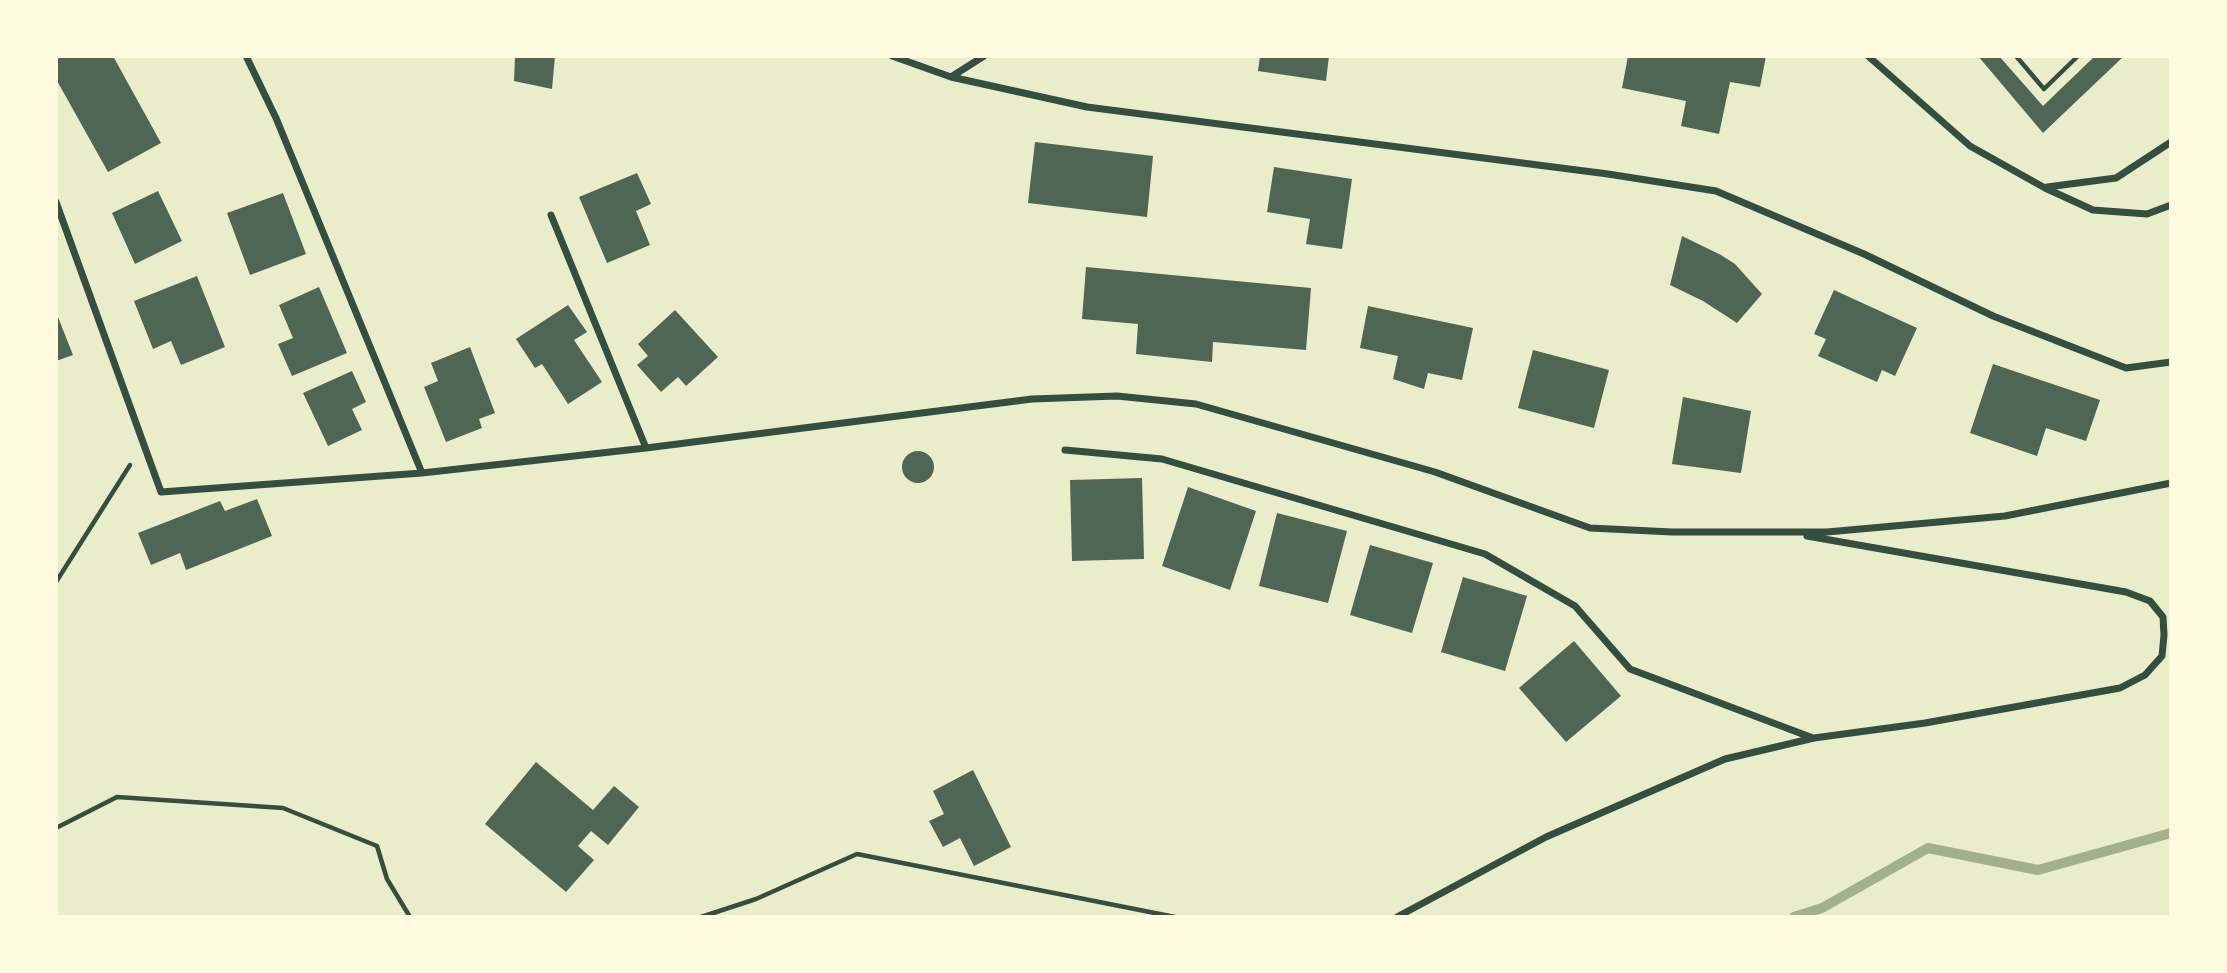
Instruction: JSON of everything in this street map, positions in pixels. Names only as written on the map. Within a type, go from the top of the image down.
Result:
[{"type":"street","points":[[246,56],[276,118],[422,474]]},
{"type":"street","points":[[892,56],[951,77],[1087,107],[1608,174],[1716,191],[1864,254],[1993,316],[2126,368],[2171,362]]},
{"type":"street","points":[[951,77],[984,56]]},
{"type":"street","points":[[1868,56],[1970,146],[2045,187],[2092,210],[2147,214],[2171,205]]},
{"type":"street","points":[[2045,187],[2116,178],[2171,142]]},
{"type":"street","points":[[56,202],[161,492],[422,474],[1032,399],[1117,396],[1196,404],[1435,472],[1590,528],[1672,532],[1827,533],[2005,516],[2171,483]]},
{"type":"street","points":[[551,215],[646,448]]},
{"type":"street","points":[[1065,450],[1162,458],[1485,554],[1575,606],[1630,669],[1814,738]]},
{"type":"street","points":[[1396,917],[1546,837],[1725,759],[1814,738],[1925,723],[2120,688],[2145,675],[2162,656],[2163,617],[2150,601],[2126,592],[1785,532]]},
{"type":"path","points":[[2016,56],[2044,89],[2078,56]]},
{"type":"path","points":[[56,580],[144,443]]},
{"type":"path","points":[[56,828],[117,797],[283,808],[377,846],[387,879],[410,917]]},
{"type":"path","points":[[701,917],[756,899],[857,855],[1175,917]]},
{"type":"building","points":[[56,56],[113,56],[161,143],[108,172],[56,79]]},
{"type":"building","points":[[515,56],[555,56],[552,89],[514,81]]},
{"type":"building","points":[[1260,56],[1329,56],[1326,81],[1258,71]]},
{"type":"building","points":[[1628,56],[1766,56],[1760,87],[1730,82],[1719,134],[1681,126],[1686,101],[1622,88]]},
{"type":"building","points":[[1978,56],[1999,56],[2043,106],[2095,56],[2124,56],[2043,133]]},
{"type":"building","points":[[1035,142],[1153,156],[1147,217],[1028,203]]},
{"type":"building","points":[[1274,167],[1352,179],[1342,249],[1306,244],[1310,219],[1267,212]]},
{"type":"building","points":[[637,173],[651,204],[636,211],[650,245],[607,263],[579,197]]},
{"type":"building","points":[[158,191],[182,241],[135,264],[112,213]]},
{"type":"building","points":[[283,193],[306,254],[250,275],[227,213]]},
{"type":"building","points":[[1682,236],[1735,264],[1762,294],[1737,323],[1703,301],[1670,285]]},
{"type":"building","points":[[1086,267],[1311,288],[1306,350],[1213,342],[1212,362],[1136,354],[1138,324],[1082,319]]},
{"type":"building","points":[[197,276],[225,347],[181,365],[171,341],[153,349],[134,301]]},
{"type":"building","points":[[319,287],[347,353],[292,376],[278,344],[293,338],[279,305]]},
{"type":"building","points":[[1834,290],[1917,328],[1895,376],[1882,370],[1877,382],[1818,356],[1826,339],[1814,334]]},
{"type":"building","points":[[568,305],[587,332],[574,340],[602,382],[568,404],[542,364],[535,368],[516,339]]},
{"type":"building","points":[[1368,306],[1473,328],[1462,380],[1428,373],[1424,389],[1393,379],[1398,356],[1360,348]]},
{"type":"building","points":[[675,310],[718,357],[686,386],[678,377],[661,392],[637,365],[648,356],[638,344]]},
{"type":"building","points":[[56,312],[73,355],[56,361]]},
{"type":"building","points":[[470,347],[495,413],[479,419],[482,428],[446,442],[424,387],[438,381],[431,363]]},
{"type":"building","points":[[1533,350],[1609,370],[1594,428],[1518,408]]},
{"type":"building","points":[[1993,364],[2100,400],[2086,441],[2046,428],[2037,456],[1970,433]]},
{"type":"building","points":[[352,371],[366,402],[352,409],[362,430],[328,446],[303,393]]},
{"type":"building","points":[[1683,397],[1751,411],[1741,473],[1672,464]]},
{"type":"building","points":[[918,451],[929,456],[934,467],[929,478],[918,483],[907,478],[902,467],[907,456]]},
{"type":"building","points":[[1142,478],[1144,559],[1072,561],[1070,480]]},
{"type":"building","points":[[1188,487],[1256,511],[1230,590],[1162,566]]},
{"type":"building","points":[[257,499],[272,536],[186,570],[180,553],[151,565],[138,533],[220,501],[225,511]]},
{"type":"building","points":[[1277,513],[1347,531],[1328,603],[1259,586]]},
{"type":"building","points":[[1370,545],[1433,563],[1412,633],[1350,615]]},
{"type":"building","points":[[1463,577],[1527,596],[1505,671],[1441,652]]},
{"type":"building","points":[[1574,641],[1621,696],[1566,742],[1519,688]]},
{"type":"building","points":[[536,762],[593,810],[614,786],[639,807],[608,845],[591,831],[578,846],[594,860],[566,892],[485,824]]},
{"type":"building","points":[[973,770],[1011,847],[974,866],[960,838],[943,847],[929,821],[944,814],[933,791]]},
{"type":"waterway","points":[[1794,917],[1822,908],[1928,848],[2038,870],[2171,833]]}]
